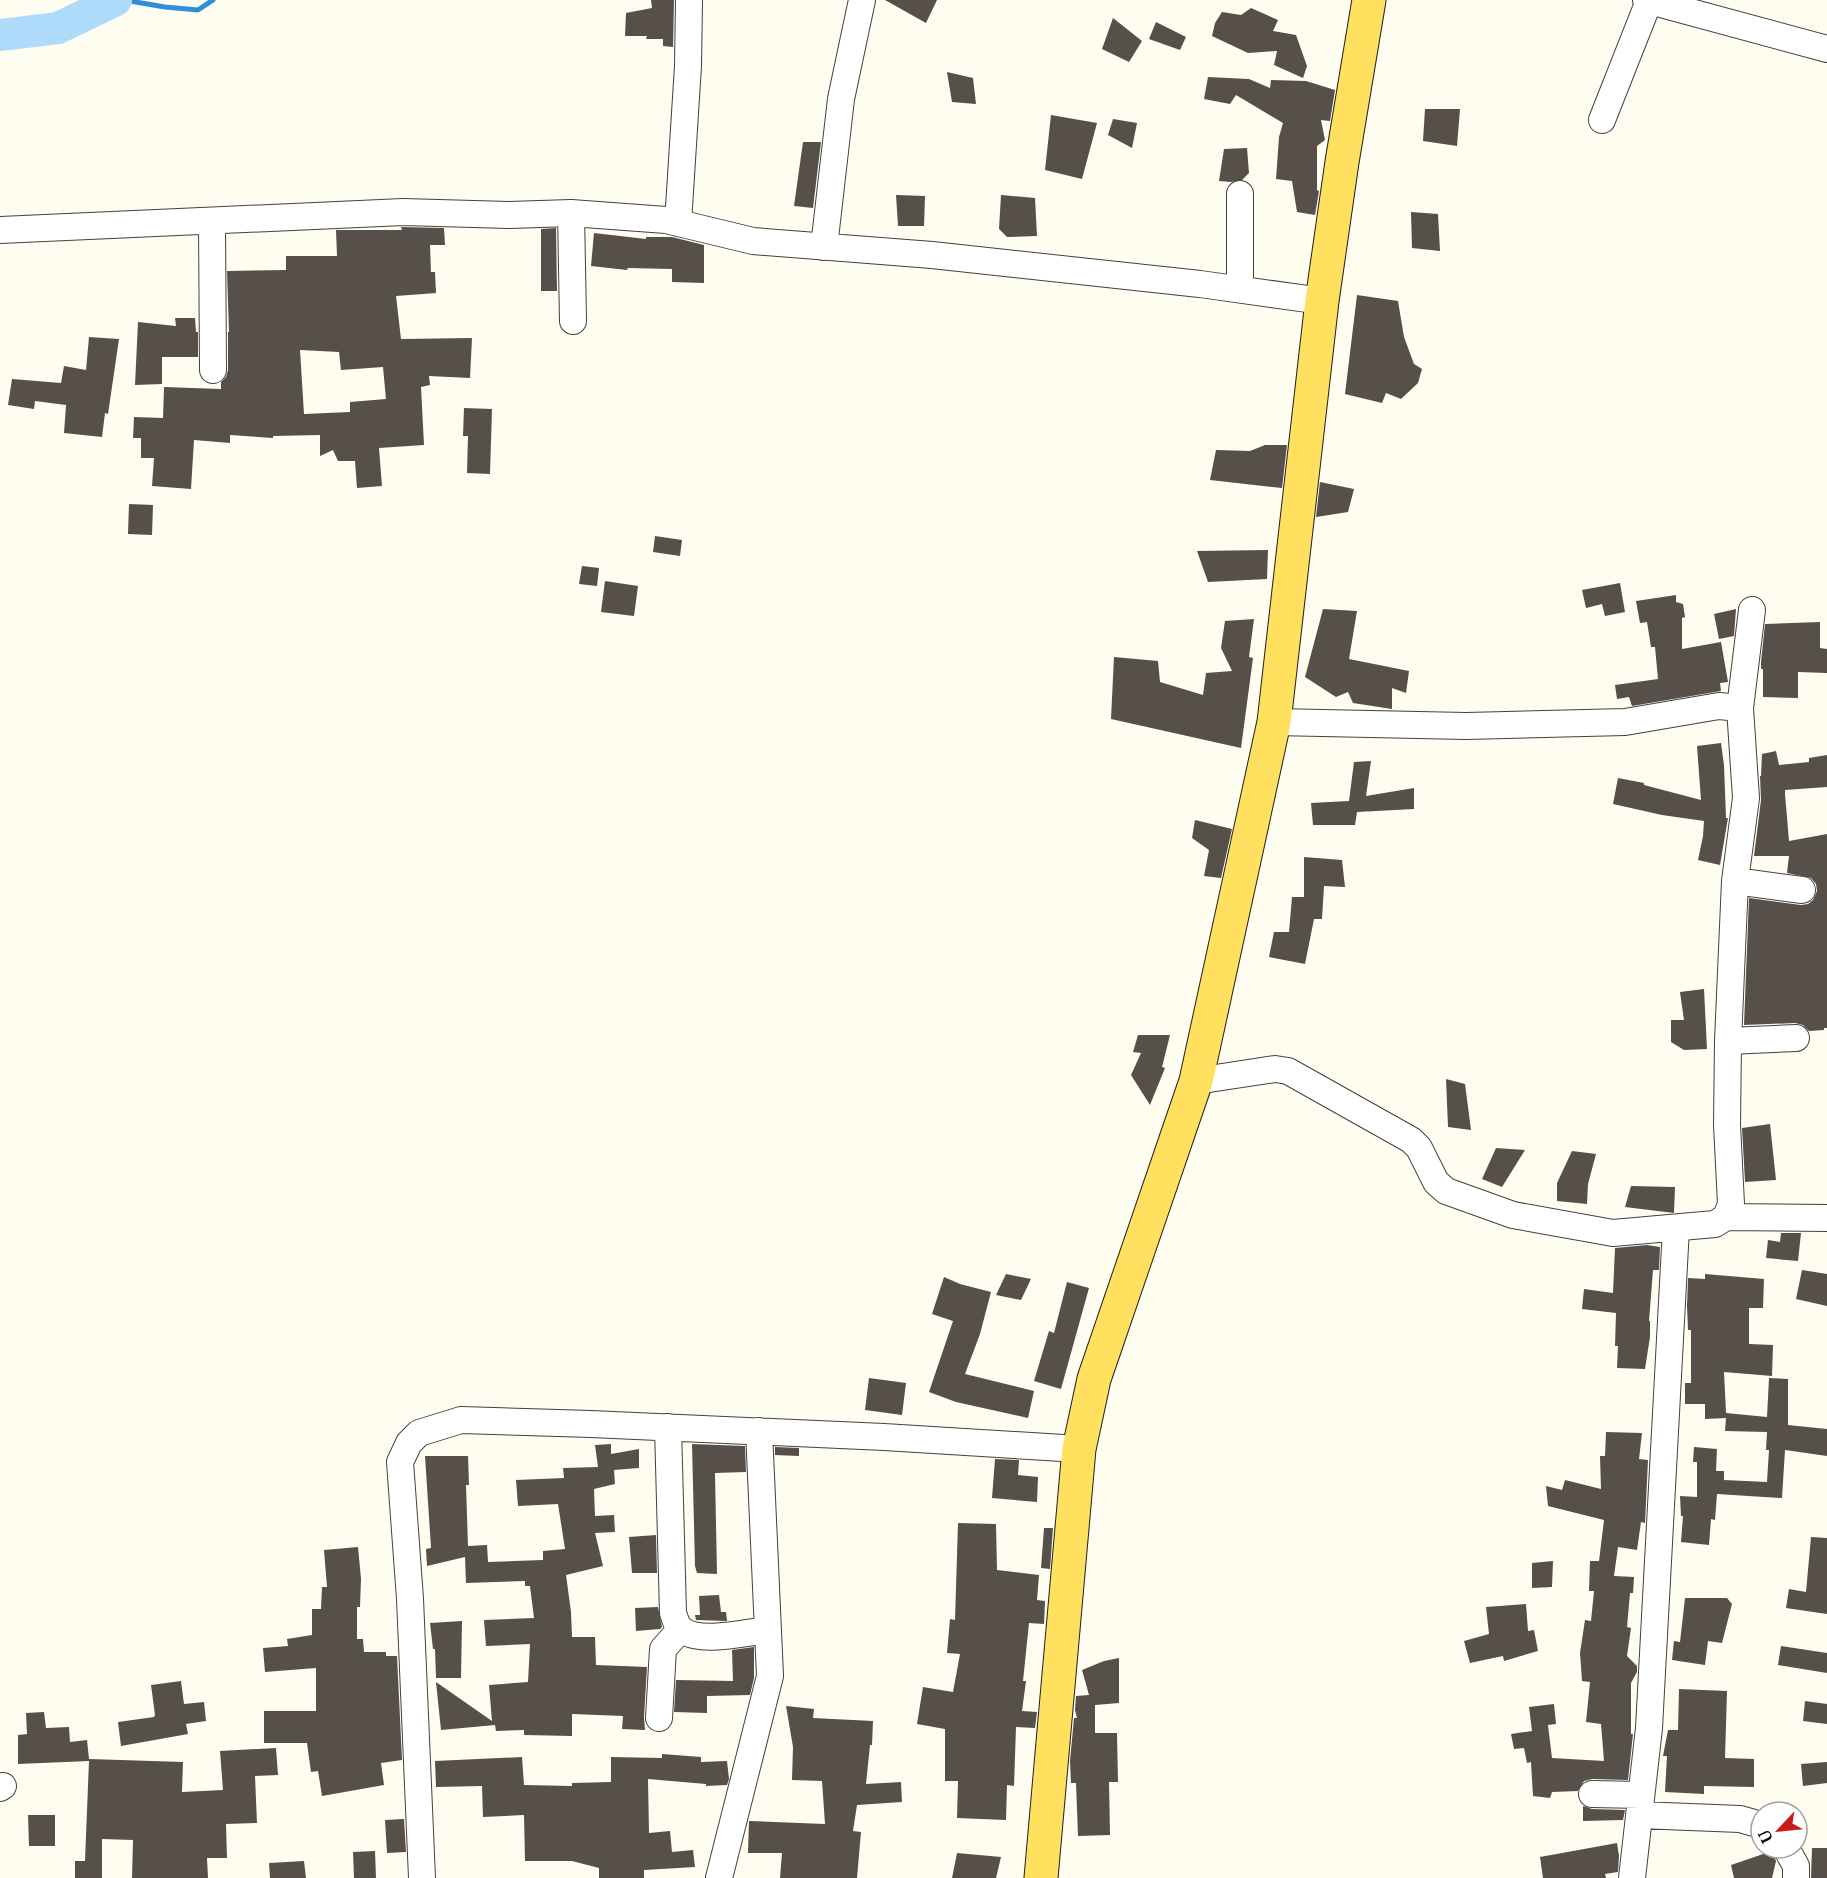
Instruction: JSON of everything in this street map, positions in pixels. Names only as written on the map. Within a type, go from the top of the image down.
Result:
[{"type":"main road","points":[[1041,1878],[1079,1449],[1094,1378],[1196,1081],[1274,722],[1322,301],[1369,0]]},
{"type":"street","points":[[678,223],[688,66],[689,0]]},
{"type":"street","points":[[824,247],[841,99],[862,0]]},
{"type":"street","points":[[1602,120],[1647,0],[1827,49]]},
{"type":"street","points":[[1240,194],[1240,289]]},
{"type":"street","points":[[0,230],[403,212],[509,215],[572,213],[666,220],[753,241],[932,255],[1240,289],[1322,301]]},
{"type":"street","points":[[572,213],[573,321]]},
{"type":"street","points":[[212,222],[213,370]]},
{"type":"street","points":[[1726,1217],[1731,1204],[1727,1125],[1728,1041],[1735,881],[1746,798],[1740,708],[1752,610]]},
{"type":"street","points":[[1274,722],[1489,726],[1625,722],[1719,706],[1740,708]]},
{"type":"street","points":[[1735,881],[1802,890]]},
{"type":"street","points":[[1728,1041],[1796,1038]]},
{"type":"street","points":[[1196,1081],[1275,1069],[1288,1071],[1411,1140],[1419,1148],[1436,1182],[1446,1191],[1513,1215],[1612,1233],[1715,1224],[1726,1217],[1827,1218]]},
{"type":"street","points":[[1632,1878],[1650,1716],[1676,1228]]},
{"type":"street","points":[[422,1878],[410,1599],[400,1462],[409,1443],[419,1433],[461,1420],[759,1431],[1079,1449]]},
{"type":"street","points":[[668,1427],[673,1613],[680,1630],[704,1637],[768,1630]]},
{"type":"street","points":[[719,1878],[770,1676],[759,1431]]},
{"type":"street","points":[[659,1718],[662,1653],[680,1630]]},
{"type":"street","points":[[1592,1794],[1640,1805],[1749,1822]]},
{"type":"street","points":[[1793,1860],[1796,1866],[1796,1878]]},
{"type":"building","points":[[651,0],[674,0],[673,47],[663,46],[663,39],[625,36],[626,13],[652,8]]},
{"type":"building","points":[[885,0],[937,0],[926,23]]},
{"type":"building","points":[[1251,8],[1278,20],[1273,31],[1296,35],[1307,66],[1303,78],[1274,65],[1277,51],[1248,53],[1212,36],[1215,23],[1222,12],[1241,15]]},
{"type":"building","points":[[1113,18],[1142,41],[1129,62],[1102,49]]},
{"type":"building","points":[[1156,22],[1186,37],[1180,50],[1149,39]]},
{"type":"building","points":[[947,72],[973,78],[976,104],[952,102]]},
{"type":"building","points":[[1208,77],[1249,79],[1270,88],[1271,80],[1306,81],[1335,90],[1330,121],[1321,120],[1325,140],[1317,146],[1317,190],[1319,191],[1315,215],[1297,212],[1292,181],[1276,179],[1279,137],[1283,123],[1236,95],[1230,104],[1204,99]]},
{"type":"building","points":[[1425,109],[1460,109],[1457,146],[1423,141]]},
{"type":"building","points":[[1051,115],[1097,123],[1082,179],[1045,170]]},
{"type":"building","points":[[1113,119],[1137,123],[1132,148],[1108,135]]},
{"type":"building","points":[[803,142],[821,142],[813,208],[794,206]]},
{"type":"building","points":[[1247,148],[1249,173],[1242,180],[1219,181],[1224,149]]},
{"type":"building","points":[[896,195],[925,196],[924,226],[898,226]]},
{"type":"building","points":[[1001,195],[1035,198],[1037,236],[1007,237],[999,229]]},
{"type":"building","points":[[1411,212],[1438,214],[1440,251],[1412,248]]},
{"type":"building","points":[[401,227],[444,228],[445,245],[430,245],[431,272],[435,272],[436,293],[396,296],[401,339],[472,338],[470,378],[429,376],[430,385],[421,387],[424,445],[379,448],[382,486],[357,488],[355,461],[338,461],[333,450],[320,456],[320,435],[273,436],[273,438],[230,435],[230,443],[194,440],[191,489],[152,486],[154,458],[141,458],[141,438],[133,438],[134,417],[163,418],[164,387],[221,389],[221,382],[228,370],[227,271],[286,270],[286,256],[337,256],[336,230],[402,230]],"holes":[[[300,350],[339,352],[341,370],[383,367],[386,399],[350,402],[350,412],[304,414]]]},
{"type":"building","points":[[556,228],[557,291],[541,291],[541,229]]},
{"type":"building","points":[[594,233],[646,239],[646,237],[672,237],[704,245],[704,283],[672,282],[672,269],[628,268],[627,270],[591,266]]},
{"type":"building","points":[[1357,295],[1398,301],[1404,337],[1414,364],[1422,369],[1418,383],[1401,399],[1386,393],[1382,403],[1345,394]]},
{"type":"building","points":[[175,318],[195,318],[196,332],[198,332],[198,357],[162,357],[162,384],[135,385],[138,322],[176,326]]},
{"type":"building","points":[[89,337],[119,339],[108,414],[105,413],[102,437],[64,433],[66,405],[35,401],[34,409],[8,405],[12,379],[61,383],[64,366],[86,370]]},
{"type":"building","points":[[464,408],[492,409],[490,474],[467,473],[468,436],[463,436]]},
{"type":"building","points":[[1265,445],[1287,445],[1282,488],[1210,480],[1216,450],[1250,451]]},
{"type":"building","points":[[1320,482],[1354,489],[1348,512],[1316,517]]},
{"type":"building","points":[[129,504],[153,505],[152,535],[128,534]]},
{"type":"building","points":[[655,536],[682,540],[680,556],[653,552]]},
{"type":"building","points":[[1268,550],[1267,579],[1208,582],[1197,551]]},
{"type":"building","points":[[582,566],[599,568],[597,586],[579,584]]},
{"type":"building","points":[[605,581],[638,586],[634,616],[601,612]]},
{"type":"building","points":[[1620,583],[1625,612],[1605,616],[1602,604],[1586,608],[1582,590]]},
{"type":"building","points":[[1676,595],[1676,602],[1683,604],[1685,617],[1682,618],[1682,649],[1721,642],[1728,682],[1720,683],[1721,691],[1632,706],[1629,697],[1617,699],[1615,685],[1658,679],[1655,647],[1651,647],[1647,622],[1640,623],[1636,601]]},
{"type":"building","points":[[1323,609],[1357,611],[1349,659],[1409,671],[1406,693],[1392,688],[1392,709],[1353,703],[1348,692],[1336,697],[1305,677]]},
{"type":"building","points":[[1736,609],[1734,636],[1719,639],[1714,614]]},
{"type":"building","points":[[1254,619],[1249,657],[1253,658],[1241,748],[1111,719],[1114,657],[1158,661],[1160,682],[1203,695],[1206,673],[1232,671],[1221,648],[1225,621]]},
{"type":"building","points":[[1820,622],[1820,648],[1827,649],[1827,673],[1798,672],[1798,698],[1763,697],[1761,662],[1765,624]]},
{"type":"building","points":[[1721,743],[1726,818],[1728,818],[1720,865],[1698,860],[1704,821],[1662,815],[1613,804],[1618,778],[1644,783],[1644,785],[1701,800],[1697,746]]},
{"type":"building","points":[[1776,751],[1779,765],[1809,762],[1809,758],[1827,755],[1827,787],[1785,790],[1789,841],[1827,834],[1827,1028],[1824,1030],[1809,1031],[1803,1025],[1795,1023],[1744,1025],[1749,898],[1801,905],[1813,900],[1817,891],[1816,884],[1811,878],[1787,873],[1789,856],[1754,856],[1761,800],[1762,754]]},
{"type":"building","points":[[1371,761],[1366,796],[1414,788],[1414,809],[1357,812],[1355,825],[1313,825],[1311,803],[1349,801],[1354,762]]},
{"type":"building","points":[[1195,820],[1232,829],[1221,878],[1204,876],[1209,850],[1192,838]]},
{"type":"building","points":[[1304,857],[1342,860],[1345,887],[1324,886],[1322,919],[1314,919],[1305,964],[1269,957],[1274,932],[1289,932],[1292,897],[1304,897]]},
{"type":"building","points":[[1704,989],[1707,1049],[1684,1050],[1671,1042],[1671,1020],[1684,1020],[1680,992]]},
{"type":"building","points":[[1138,1035],[1170,1035],[1162,1067],[1165,1068],[1150,1105],[1131,1075],[1141,1053],[1133,1052]]},
{"type":"building","points":[[1446,1079],[1465,1084],[1471,1130],[1448,1127]]},
{"type":"building","points":[[1770,1124],[1776,1180],[1745,1182],[1742,1128]]},
{"type":"building","points":[[1496,1148],[1525,1150],[1502,1187],[1482,1179]]},
{"type":"building","points":[[1572,1151],[1596,1154],[1588,1184],[1587,1204],[1557,1201],[1557,1183]]},
{"type":"building","points":[[1631,1186],[1675,1187],[1674,1213],[1625,1207]]},
{"type":"building","points":[[1781,1233],[1801,1233],[1798,1261],[1766,1258],[1768,1240],[1780,1242]]},
{"type":"building","points":[[1647,1245],[1660,1247],[1659,1270],[1653,1270],[1650,1337],[1645,1369],[1617,1368],[1616,1313],[1582,1309],[1584,1289],[1613,1293],[1615,1248]]},
{"type":"building","points":[[1802,1270],[1827,1274],[1827,1306],[1796,1299]]},
{"type":"building","points":[[1006,1274],[1031,1279],[1021,1300],[996,1295]]},
{"type":"building","points":[[1705,1274],[1764,1279],[1763,1308],[1749,1308],[1749,1344],[1773,1345],[1772,1376],[1724,1372],[1726,1413],[1767,1417],[1769,1378],[1788,1379],[1788,1425],[1827,1429],[1827,1456],[1785,1450],[1782,1498],[1717,1494],[1715,1520],[1711,1519],[1709,1545],[1681,1542],[1683,1516],[1681,1516],[1680,1496],[1697,1497],[1697,1462],[1693,1462],[1694,1447],[1717,1449],[1716,1471],[1724,1471],[1724,1480],[1767,1482],[1769,1450],[1766,1450],[1767,1432],[1725,1431],[1726,1418],[1705,1419],[1705,1404],[1685,1404],[1685,1383],[1691,1383],[1688,1278],[1705,1279]]},
{"type":"building","points":[[944,1277],[960,1284],[991,1292],[980,1334],[965,1374],[1034,1391],[1028,1418],[956,1402],[929,1392],[953,1321],[932,1314]]},
{"type":"building","points":[[1067,1282],[1089,1288],[1061,1389],[1034,1381],[1049,1331],[1054,1333]]},
{"type":"building","points":[[869,1378],[906,1383],[902,1415],[865,1410]]},
{"type":"building","points":[[1606,1432],[1642,1433],[1639,1459],[1648,1460],[1645,1523],[1641,1522],[1637,1550],[1618,1547],[1614,1576],[1634,1577],[1633,1593],[1630,1593],[1627,1627],[1631,1628],[1627,1656],[1637,1666],[1637,1672],[1631,1683],[1631,1734],[1633,1734],[1628,1780],[1592,1779],[1584,1781],[1578,1791],[1552,1792],[1550,1798],[1533,1796],[1531,1762],[1527,1763],[1524,1748],[1514,1749],[1511,1734],[1532,1731],[1529,1707],[1554,1704],[1556,1724],[1548,1725],[1552,1758],[1604,1761],[1601,1724],[1586,1722],[1590,1682],[1582,1681],[1580,1653],[1585,1620],[1591,1621],[1594,1591],[1589,1591],[1590,1561],[1599,1561],[1604,1520],[1548,1506],[1546,1486],[1562,1490],[1565,1480],[1601,1489],[1600,1456],[1605,1456]]},
{"type":"building","points":[[611,1444],[611,1454],[639,1449],[639,1468],[614,1470],[615,1484],[594,1489],[595,1516],[614,1515],[615,1532],[595,1533],[603,1566],[566,1575],[572,1637],[595,1637],[596,1665],[647,1667],[645,1730],[622,1729],[623,1716],[572,1714],[572,1736],[524,1735],[524,1730],[496,1731],[495,1725],[441,1730],[436,1682],[492,1721],[489,1685],[528,1682],[530,1644],[486,1646],[484,1620],[534,1618],[530,1586],[525,1586],[525,1581],[466,1583],[465,1557],[427,1566],[426,1549],[431,1548],[425,1456],[468,1456],[469,1485],[466,1485],[468,1546],[487,1545],[488,1562],[543,1560],[543,1551],[565,1549],[558,1504],[518,1506],[516,1480],[564,1478],[563,1468],[598,1467],[595,1445]]},
{"type":"building","points":[[692,1444],[745,1446],[746,1472],[715,1473],[717,1574],[697,1573],[695,1566]]},
{"type":"building","points":[[775,1447],[799,1448],[799,1456],[775,1455]]},
{"type":"building","points":[[995,1459],[1019,1460],[1018,1475],[1038,1477],[1037,1502],[992,1498]]},
{"type":"building","points":[[958,1523],[996,1524],[997,1570],[1039,1575],[1037,1600],[1045,1601],[1044,1624],[1029,1623],[1023,1681],[1026,1681],[1022,1711],[1037,1712],[1035,1728],[1016,1727],[1014,1786],[1007,1785],[1006,1820],[957,1818],[958,1781],[945,1781],[945,1729],[917,1724],[923,1687],[953,1692],[960,1654],[947,1653],[950,1619],[955,1620]]},
{"type":"building","points":[[1044,1528],[1053,1528],[1050,1569],[1041,1568]]},
{"type":"building","points":[[656,1535],[657,1573],[632,1573],[629,1537]]},
{"type":"building","points":[[1811,1537],[1827,1538],[1827,1614],[1786,1608],[1789,1589],[1806,1592]]},
{"type":"building","points":[[358,1547],[361,1579],[360,1607],[357,1607],[357,1639],[363,1639],[364,1652],[386,1652],[386,1656],[397,1656],[402,1760],[381,1763],[384,1785],[322,1796],[318,1771],[311,1772],[307,1743],[264,1743],[264,1711],[316,1711],[316,1668],[265,1672],[263,1648],[288,1646],[287,1639],[312,1635],[312,1609],[321,1609],[322,1587],[327,1587],[324,1550]]},
{"type":"building","points":[[1553,1561],[1552,1587],[1532,1588],[1532,1563]]},
{"type":"building","points":[[719,1595],[721,1612],[726,1612],[727,1621],[696,1620],[695,1615],[700,1615],[699,1596]]},
{"type":"building","points":[[1685,1598],[1727,1598],[1732,1604],[1722,1643],[1708,1641],[1705,1665],[1672,1660],[1674,1641],[1680,1642]]},
{"type":"building","points":[[1526,1604],[1528,1631],[1534,1630],[1538,1651],[1504,1661],[1503,1656],[1470,1663],[1464,1641],[1489,1634],[1486,1607]]},
{"type":"building","points":[[658,1607],[662,1627],[636,1631],[635,1608]]},
{"type":"building","points":[[462,1621],[461,1678],[436,1678],[435,1649],[433,1649],[430,1623]]},
{"type":"building","points":[[1781,1646],[1827,1653],[1827,1673],[1778,1665]]},
{"type":"building","points":[[754,1647],[754,1678],[750,1695],[707,1696],[707,1713],[674,1712],[676,1680],[733,1681],[732,1650]]},
{"type":"building","points":[[1119,1658],[1119,1703],[1095,1705],[1095,1733],[1117,1733],[1118,1782],[1109,1782],[1110,1835],[1078,1836],[1076,1783],[1071,1783],[1070,1761],[1074,1718],[1077,1718],[1076,1696],[1089,1695],[1082,1670]]},
{"type":"building","points":[[181,1681],[184,1704],[204,1702],[206,1721],[186,1724],[188,1734],[121,1746],[118,1722],[155,1715],[151,1685]]},
{"type":"building","points":[[1679,1689],[1727,1691],[1725,1758],[1754,1759],[1754,1787],[1704,1786],[1704,1794],[1665,1792],[1667,1756],[1663,1756],[1668,1730],[1678,1730]]},
{"type":"building","points":[[1805,1701],[1827,1704],[1827,1724],[1803,1721]]},
{"type":"building","points":[[786,1706],[814,1709],[813,1718],[873,1721],[866,1784],[901,1782],[902,1802],[857,1805],[853,1831],[861,1832],[857,1878],[780,1878],[782,1853],[748,1853],[749,1821],[825,1824],[822,1781],[792,1780],[793,1747]]},
{"type":"building","points":[[44,1712],[46,1728],[69,1727],[70,1742],[87,1740],[89,1759],[183,1762],[182,1792],[223,1790],[220,1751],[276,1748],[278,1775],[255,1776],[257,1823],[226,1824],[227,1858],[207,1858],[208,1878],[132,1878],[133,1840],[102,1839],[102,1878],[75,1878],[75,1861],[85,1861],[89,1761],[18,1764],[18,1735],[27,1734],[26,1713]]},
{"type":"building","points":[[662,1754],[701,1757],[701,1762],[727,1761],[729,1779],[727,1785],[706,1786],[706,1784],[648,1779],[649,1833],[670,1831],[672,1852],[693,1850],[695,1867],[644,1870],[644,1878],[599,1878],[599,1868],[572,1861],[525,1861],[524,1815],[483,1817],[482,1786],[436,1787],[435,1761],[522,1757],[524,1785],[572,1786],[572,1783],[611,1782],[611,1757],[662,1758]]},
{"type":"building","points":[[1827,1762],[1827,1783],[1803,1786],[1801,1764]]},
{"type":"building","points":[[1583,1806],[1592,1809],[1625,1810],[1623,1820],[1583,1821]]},
{"type":"building","points":[[28,1815],[55,1815],[55,1846],[29,1846]]},
{"type":"building","points":[[404,1819],[406,1852],[387,1853],[385,1820]]},
{"type":"building","points":[[1617,1843],[1618,1872],[1605,1874],[1606,1878],[1543,1878],[1540,1857]]},
{"type":"building","points":[[1812,1848],[1827,1848],[1827,1878],[1811,1878]]},
{"type":"building","points":[[375,1851],[376,1878],[354,1878],[353,1852]]},
{"type":"building","points":[[957,1853],[1001,1857],[996,1878],[952,1878]]},
{"type":"building","points":[[1749,1859],[1776,1861],[1772,1878],[1734,1878],[1731,1865]]},
{"type":"building","points":[[304,1861],[306,1878],[270,1878],[269,1863]]},
{"type":"waterway","points":[[0,35],[58,28],[116,0]]},
{"type":"waterway","points":[[124,0],[198,10],[213,0]]}]
